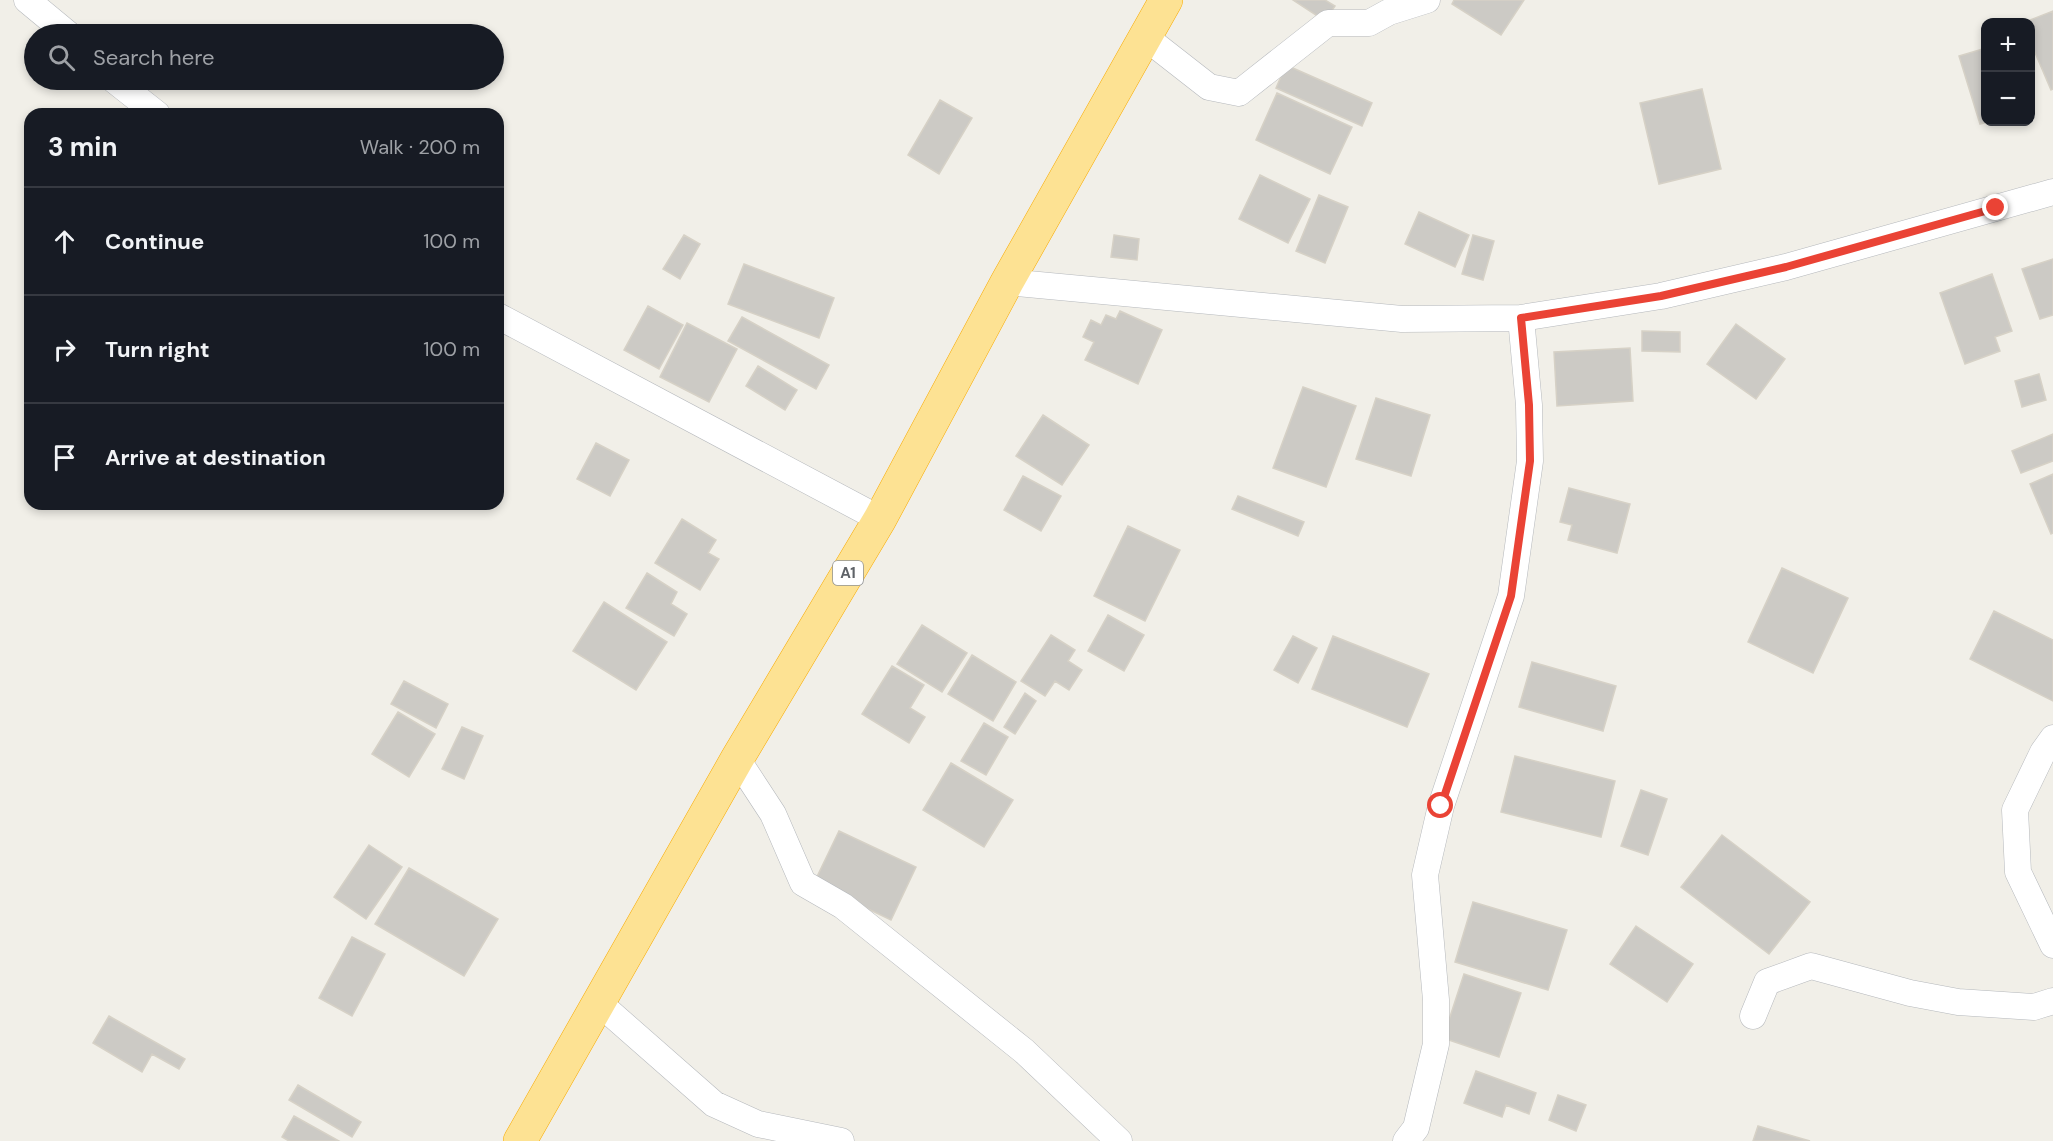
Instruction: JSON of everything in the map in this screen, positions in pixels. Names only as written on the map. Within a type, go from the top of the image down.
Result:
[{"type":"highway","name":"A1","points":[[520,1141],[737,759],[880,519],[1007,282],[1166,0]]},
{"type":"street","points":[[27,0],[57,24]]},
{"type":"street","points":[[1145,37],[1209,87],[1239,93],[1328,23],[1369,23],[1389,12],[1427,0]]},
{"type":"street","points":[[127,90],[149,108]]},
{"type":"street","points":[[1007,282],[1402,319],[1521,318],[1661,296],[1763,273],[2053,192]]},
{"type":"street","points":[[1406,1141],[1416,1128],[1436,1044],[1436,1000],[1425,875],[1441,806],[1513,584],[1530,461],[1529,405],[1521,318]]},
{"type":"street","points":[[504,319],[880,519]]},
{"type":"street","points":[[2053,738],[2043,752],[2014,810],[2018,872],[2053,945]]},
{"type":"street","points":[[737,759],[773,814],[802,883],[843,906],[1006,1036],[1119,1141]]},
{"type":"street","points":[[1753,1016],[1767,982],[1811,966],[1910,993],[1958,1002],[2034,1007],[2053,1000]]},
{"type":"street","points":[[599,1003],[714,1104],[758,1124],[841,1141]]},
{"type":"building","points":[[1293,0],[1325,0],[1335,6],[1325,21]]},
{"type":"building","points":[[1454,0],[1524,0],[1501,35],[1452,4]]},
{"type":"building","points":[[2053,11],[2053,89],[2051,90],[2035,53],[2035,18]]},
{"type":"building","points":[[1981,49],[1981,124],[1980,124],[1959,56]]},
{"type":"building","points":[[1286,65],[1372,103],[1362,126],[1276,88]]},
{"type":"building","points":[[1702,89],[1721,169],[1659,184],[1640,103]]},
{"type":"building","points":[[1277,93],[1352,127],[1330,174],[1256,140]]},
{"type":"building","points":[[940,100],[972,118],[939,174],[908,155]]},
{"type":"building","points":[[1260,175],[1310,199],[1288,243],[1239,219]]},
{"type":"building","points":[[1319,195],[1348,207],[1325,263],[1296,251]]},
{"type":"building","points":[[1419,212],[1469,235],[1455,267],[1405,244]]},
{"type":"building","points":[[684,235],[700,244],[680,279],[663,269]]},
{"type":"building","points":[[1114,235],[1139,239],[1137,260],[1111,257]]},
{"type":"building","points":[[1473,235],[1494,241],[1483,280],[1462,274]]},
{"type":"building","points":[[2053,259],[2053,315],[2040,319],[2022,269]]},
{"type":"building","points":[[744,264],[834,298],[819,338],[728,304]]},
{"type":"building","points":[[1992,274],[2012,331],[1995,337],[2000,351],[1965,364],[1940,293]]},
{"type":"building","points":[[648,306],[683,325],[659,369],[624,350]]},
{"type":"building","points":[[1120,311],[1162,330],[1138,384],[1085,360],[1094,342],[1083,337],[1091,320],[1101,325],[1106,315],[1116,319]]},
{"type":"building","points":[[742,317],[829,365],[816,389],[728,341]]},
{"type":"building","points":[[687,323],[737,349],[709,402],[660,377]]},
{"type":"building","points":[[1736,324],[1785,359],[1756,399],[1707,364]]},
{"type":"building","points":[[1642,331],[1680,332],[1680,352],[1642,351]]},
{"type":"building","points":[[1630,348],[1633,401],[1557,406],[1554,352]]},
{"type":"building","points":[[758,366],[797,390],[785,410],[746,386]]},
{"type":"building","points":[[2039,374],[2046,400],[2022,407],[2015,381]]},
{"type":"building","points":[[1303,387],[1356,406],[1326,487],[1273,468]]},
{"type":"building","points":[[1376,398],[1430,415],[1411,476],[1356,459]]},
{"type":"building","points":[[1043,415],[1089,445],[1062,485],[1016,456]]},
{"type":"building","points":[[2053,434],[2053,461],[2021,473],[2012,451]]},
{"type":"building","points":[[596,443],[629,460],[610,496],[577,479]]},
{"type":"building","points":[[2053,474],[2053,533],[2051,534],[2030,484]]},
{"type":"building","points":[[1023,476],[1061,496],[1041,531],[1004,510]]},
{"type":"building","points":[[1569,488],[1630,504],[1617,553],[1568,540],[1572,525],[1560,522]]},
{"type":"building","points":[[1238,496],[1304,522],[1298,536],[1232,509]]},
{"type":"building","points":[[682,519],[716,540],[708,553],[719,559],[700,590],[655,563]]},
{"type":"building","points":[[1128,526],[1180,550],[1145,621],[1094,596]]},
{"type":"building","points":[[1782,568],[1848,598],[1813,673],[1748,642]]},
{"type":"building","points":[[647,573],[677,592],[671,604],[687,614],[674,636],[626,608]]},
{"type":"building","points":[[604,602],[667,642],[636,690],[573,651]]},
{"type":"building","points":[[1994,611],[2053,640],[2053,701],[1970,659]]},
{"type":"building","points":[[1108,615],[1144,635],[1124,671],[1088,651]]},
{"type":"building","points":[[922,625],[967,653],[942,692],[897,664]]},
{"type":"building","points":[[1051,635],[1075,650],[1068,661],[1082,670],[1069,690],[1055,681],[1045,696],[1021,681]]},
{"type":"building","points":[[1293,636],[1317,648],[1298,683],[1274,670]]},
{"type":"building","points":[[1333,636],[1429,674],[1407,727],[1312,689]]},
{"type":"building","points":[[972,655],[1016,682],[993,721],[948,694]]},
{"type":"building","points":[[1532,662],[1616,686],[1603,731],[1519,707]]},
{"type":"building","points":[[892,666],[924,685],[910,708],[925,717],[909,743],[862,714]]},
{"type":"building","points":[[404,681],[448,704],[436,728],[391,704]]},
{"type":"building","points":[[1025,693],[1036,701],[1015,734],[1004,727]]},
{"type":"building","points":[[398,712],[435,734],[409,777],[372,754]]},
{"type":"building","points":[[984,723],[1008,737],[986,775],[961,761]]},
{"type":"building","points":[[462,727],[483,736],[464,779],[442,769]]},
{"type":"building","points":[[1515,756],[1615,781],[1601,837],[1501,812]]},
{"type":"building","points":[[951,763],[1013,800],[984,847],[923,810]]},
{"type":"building","points":[[1641,790],[1667,799],[1648,855],[1621,846]]},
{"type":"building","points":[[839,831],[916,867],[891,920],[814,883]]},
{"type":"building","points":[[1722,835],[1810,902],[1769,954],[1681,887]]},
{"type":"building","points":[[369,845],[402,867],[366,919],[334,897]]},
{"type":"building","points":[[409,868],[498,919],[464,976],[375,924]]},
{"type":"building","points":[[1473,902],[1567,930],[1548,990],[1455,962]]},
{"type":"building","points":[[1636,926],[1693,964],[1667,1002],[1610,964]]},
{"type":"building","points":[[352,937],[385,954],[352,1016],[319,998]]},
{"type":"building","points":[[1464,974],[1521,993],[1499,1057],[1443,1038]]},
{"type":"building","points":[[109,1016],[185,1059],[179,1069],[152,1054],[142,1072],[93,1043]]},
{"type":"building","points":[[1476,1071],[1536,1093],[1529,1114],[1506,1105],[1502,1117],[1464,1103]]},
{"type":"building","points":[[298,1085],[361,1122],[352,1137],[289,1100]]},
{"type":"building","points":[[1558,1095],[1586,1105],[1576,1131],[1549,1120]]},
{"type":"building","points":[[294,1116],[339,1141],[289,1141],[282,1137]]},
{"type":"building","points":[[1758,1126],[1810,1141],[1753,1141]]},
{"type":"route","points":[[1441,806],[1511,596],[1530,461],[1529,405],[1521,318],[1661,296],[1786,267],[1996,208]]}]
